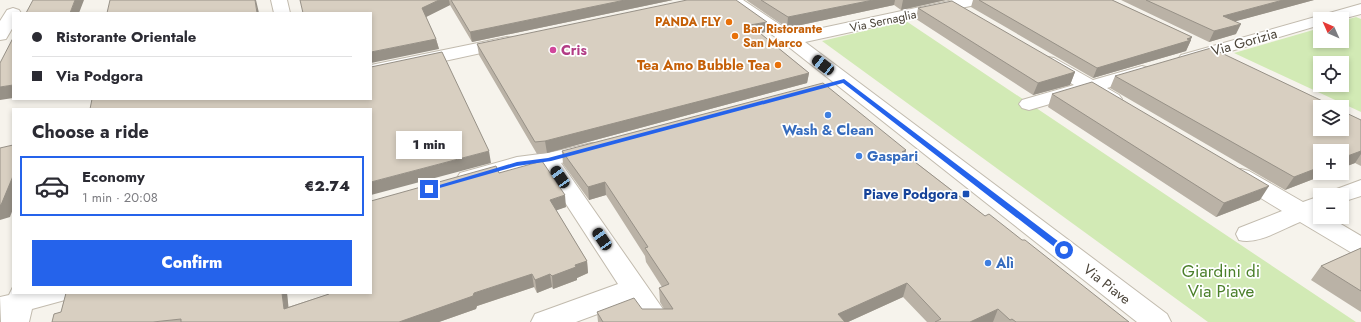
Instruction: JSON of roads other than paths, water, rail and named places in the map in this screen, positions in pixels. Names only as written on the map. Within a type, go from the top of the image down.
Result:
[{"type":"street","points":[[14,12],[21,0]]},
{"type":"street","points":[[279,0],[282,12]]},
{"type":"street","name":"Via Piave","points":[[732,0],[791,40],[1157,322]]},
{"type":"street","points":[[940,5],[974,9]]},
{"type":"street","name":"Via Sernaglia","points":[[791,40],[940,5]]},
{"type":"street","points":[[1348,12],[1361,8]]},
{"type":"street","points":[[0,35],[12,15]]},
{"type":"street","name":"Via Gorizia","points":[[1029,104],[1166,65],[1225,54],[1313,23]]},
{"type":"street","points":[[372,71],[519,39]]},
{"type":"street","points":[[1190,41],[1225,54]]},
{"type":"street","points":[[1035,54],[1131,111]]},
{"type":"street","points":[[823,87],[844,81]]},
{"type":"street","points":[[448,183],[517,164],[548,160],[610,144]]},
{"type":"street","points":[[548,160],[658,322]]},
{"type":"street","points":[[1226,167],[1311,208],[1361,247]]},
{"type":"street","points":[[1349,192],[1361,187]]},
{"type":"street","points":[[1248,234],[1311,208]]},
{"type":"street","points":[[545,322],[636,288]]},
{"type":"street","points":[[14,306],[52,294]]},
{"type":"place","name":"PANDA FLY","points":[[729,22]]},
{"type":"place","name":"Bar Ristorante San Marco","points":[[735,36]]},
{"type":"place","name":"Cris","points":[[553,50]]},
{"type":"place","name":"Tea Amo Bubble Tea","points":[[778,65]]},
{"type":"place","name":"Wash & Clean","points":[[828,115]]},
{"type":"place","name":"Gaspari","points":[[859,156]]},
{"type":"place","name":"Piave Podgora","points":[[966,194]]},
{"type":"place","name":"Alì","points":[[988,263]]},
{"type":"park label","name":"Giardini di Via Piave","points":[[1221,281]]}]
